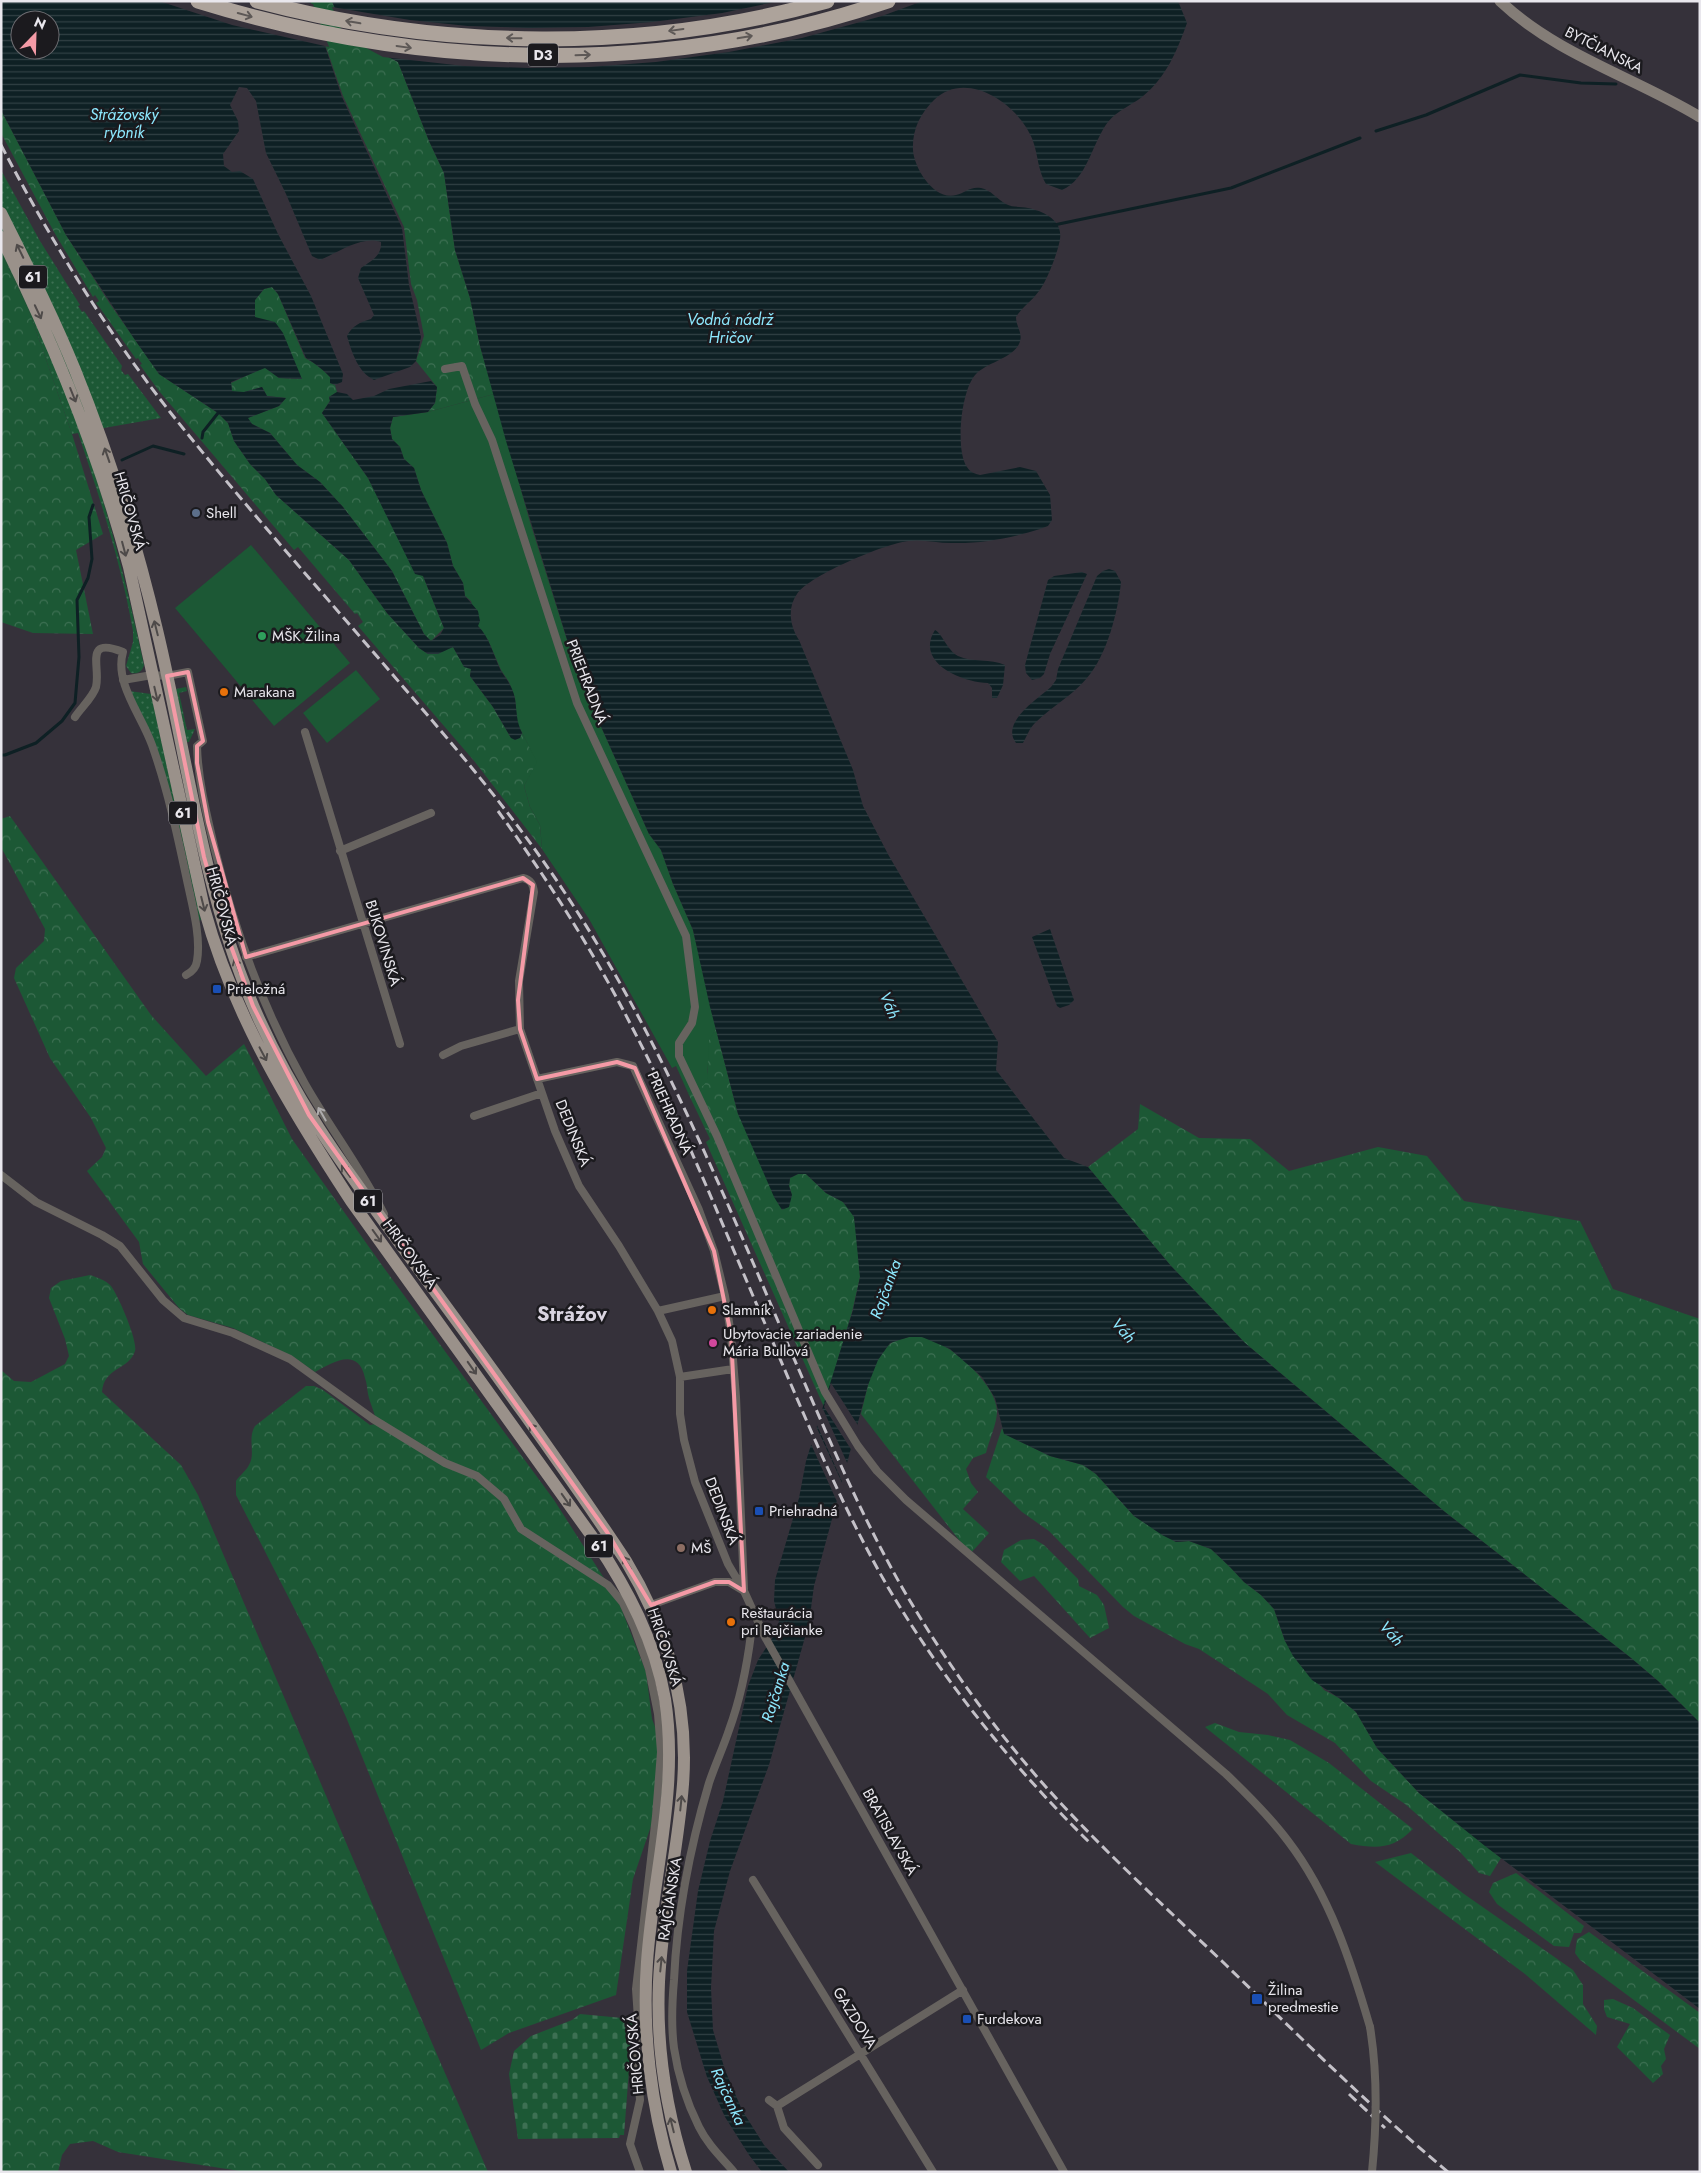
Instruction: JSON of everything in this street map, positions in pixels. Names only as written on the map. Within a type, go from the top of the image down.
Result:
[{"type":"highway","name":"D3","points":[[198,1],[270,22],[360,41],[453,52],[559,56],[615,53],[711,43],[811,23],[888,1]]},
{"type":"highway","name":"D3","points":[[257,1],[329,18],[411,31],[507,38],[560,39],[652,33],[707,26],[827,1]]},
{"type":"main road","name":"BYTČIANSKA","points":[[1500,1],[1528,25],[1568,50],[1657,93],[1700,117]]},
{"type":"main road","name":"HRIČOVSKÁ","points":[[1,213],[64,343],[100,434],[138,559],[167,676],[216,904],[253,1006],[284,1071],[309,1115],[336,1156],[607,1532],[651,1605],[663,1635],[674,1673],[683,1733],[683,1782],[661,1961],[660,2054],[666,2099],[686,2172]]},
{"type":"main road","name":"HRIČOVSKÁ","points":[[1,237],[55,350],[77,404],[102,475],[129,566],[210,931],[234,994],[259,1047],[300,1121],[351,1201],[611,1564],[637,1610],[650,1642],[664,1698],[670,1760],[666,1811],[647,1961],[647,2009],[655,2102],[671,2172]]},
{"type":"street","name":"PRIEHRADNÁ","points":[[445,369],[462,366],[475,404],[492,440],[577,703],[686,936],[695,1010],[692,1023],[678,1046],[679,1056],[718,1138],[825,1392],[858,1446],[877,1471],[906,1500],[1226,1774],[1272,1821],[1298,1855],[1327,1906],[1352,1968],[1370,2027],[1377,2086],[1376,2139],[1372,2172]]},
{"type":"street","points":[[75,717],[96,686],[95,658],[98,651],[102,648],[110,647],[123,652],[120,662],[126,693],[143,722],[161,770],[185,867],[196,923],[197,961],[194,970],[186,976]]},
{"type":"street","name":"HRIČOVSKÁ","points":[[167,676],[188,672],[203,741],[197,746],[197,764],[208,822],[233,921],[259,991],[290,1056],[328,1123],[369,1184],[395,1236]]},
{"type":"street","points":[[123,680],[152,675],[167,676]]},
{"type":"street","name":"BUKOVINSKÁ","points":[[305,732],[400,1044]]},
{"type":"street","points":[[183,750],[197,746]]},
{"type":"street","points":[[340,851],[430,813]]},
{"type":"street","name":"DEDINSKÁ","points":[[363,924],[523,878],[528,879],[533,885],[534,892],[520,966],[518,1000],[520,1029],[558,1137],[579,1186],[620,1246],[658,1311],[672,1342],[680,1377],[680,1414],[684,1440],[695,1482],[725,1557],[744,1591]]},
{"type":"street","points":[[246,957],[363,924]]},
{"type":"street","points":[[442,1055],[461,1046],[520,1029]]},
{"type":"street","name":"PRIEHRADNÁ","points":[[538,1079],[617,1062],[628,1063],[635,1068],[653,1112],[699,1210],[714,1251],[725,1296],[731,1335],[744,1591]]},
{"type":"street","points":[[474,1116],[542,1093]]},
{"type":"street","name":"HRIČOVSKÁ","points":[[1,1175],[36,1202],[120,1246],[164,1300],[184,1318],[233,1333],[290,1359],[373,1419],[445,1463],[477,1476],[504,1499],[521,1530],[604,1582],[616,1593],[623,1603],[649,1668],[658,1714],[661,1752],[656,1816],[636,1989],[638,2019],[636,2047],[640,2100],[630,2144],[640,2172]]},
{"type":"street","points":[[658,1311],[725,1296]]},
{"type":"street","points":[[680,1377],[733,1369]]},
{"type":"street","points":[[651,1605],[714,1582],[730,1582],[744,1591]]},
{"type":"street","name":"BRATISLAVSKÁ","points":[[744,1591],[760,1628],[1064,2172]]},
{"type":"street","name":"RAJČIANSKA","points":[[734,2172],[714,2151],[705,2138],[687,2098],[674,2047],[673,1987],[680,1914],[693,1847],[709,1782],[730,1727],[748,1658],[751,1634],[760,1628]]},
{"type":"street","name":"GAZDOVA","points":[[752,1880],[933,2172]]},
{"type":"street","points":[[777,2106],[962,1990]]},
{"type":"street","points":[[769,2100],[777,2106],[780,2121],[784,2128],[818,2165]]},
{"type":"highlighted area","points":[[188,672],[203,741],[197,746],[197,763],[208,822],[246,957],[523,878],[533,885],[518,1000],[520,1029],[537,1079],[617,1062],[635,1068],[714,1251],[731,1335],[744,1591],[729,1582],[715,1582],[651,1605],[607,1532],[309,1115],[253,1006],[224,927],[204,857],[167,676]]},
{"type":"green space","points":[[310,1],[332,1],[345,34],[398,62],[429,141],[444,173],[455,250],[470,298],[480,346],[494,394],[428,412],[435,403],[437,387],[416,361],[424,336],[417,300],[411,284],[404,227],[343,96]]},
{"type":"green space","points":[[1,110],[66,235],[110,304],[159,374],[218,413],[228,423],[234,441],[250,464],[265,479],[276,495],[349,560],[387,613],[419,648],[428,654],[453,647],[464,666],[471,669],[470,676],[493,707],[511,738],[519,738],[522,733],[538,762],[524,786],[530,807],[540,825],[542,849],[475,762],[358,626],[363,622],[357,613],[355,614],[298,547],[294,550],[159,391],[140,365],[142,364],[138,358],[136,359],[96,303],[99,301],[95,295],[93,297],[54,232],[1,133]]},
{"type":"green space","points":[[1,170],[40,241],[80,305],[78,306],[82,312],[84,311],[122,366],[121,370],[125,375],[128,374],[161,418],[81,432],[108,519],[131,606],[144,665],[138,673],[131,673],[126,666],[133,642],[133,631],[116,556],[94,482],[78,433],[72,434],[28,308],[1,253]]},
{"type":"green space","points":[[1,253],[28,308],[72,434],[103,534],[76,550],[93,634],[33,633],[1,622]]},
{"type":"green space","points":[[272,287],[278,294],[305,358],[324,371],[330,377],[330,383],[335,385],[337,392],[329,397],[330,401],[322,413],[368,478],[385,512],[423,576],[444,628],[431,641],[424,634],[392,571],[343,507],[320,482],[297,465],[270,433],[252,424],[247,418],[279,406],[286,398],[267,396],[262,387],[244,392],[232,392],[231,383],[265,367],[279,378],[302,379],[255,317],[255,300],[264,289]]},
{"type":"green space","points":[[494,394],[530,522],[578,675],[649,834],[661,850],[693,930],[716,1029],[709,1040],[707,1079],[704,1085],[688,1093],[676,1066],[672,1068],[589,919],[542,849],[540,825],[530,807],[524,786],[537,762],[517,723],[515,698],[488,640],[478,626],[471,601],[465,596],[463,583],[453,566],[447,543],[421,490],[414,468],[404,459],[400,447],[392,439],[390,428],[393,417],[428,412]]},
{"type":"green space","name":"MŠK Žilina","points":[[251,545],[350,663],[274,726],[175,608]]},
{"type":"green space","points":[[356,670],[380,699],[327,743],[303,713]]},
{"type":"green space","points":[[186,687],[187,691],[179,693],[187,730],[195,729],[189,742],[187,742],[176,689]]},
{"type":"green space","points":[[129,691],[151,694],[201,920],[198,921],[149,730]]},
{"type":"green space","points":[[10,816],[151,1015],[206,1076],[244,1044],[292,1139],[554,1500],[618,1600],[646,1672],[652,1719],[671,1767],[633,1879],[616,1995],[509,2033],[481,2050],[346,1717],[316,1651],[236,1495],[236,1481],[248,1467],[251,1460],[252,1436],[255,1426],[306,1386],[314,1386],[323,1390],[370,1425],[376,1424],[362,1368],[357,1362],[344,1360],[315,1372],[292,1356],[233,1328],[188,1315],[179,1308],[143,1264],[139,1242],[87,1171],[102,1157],[106,1148],[91,1118],[50,1058],[14,978],[16,968],[44,941],[45,929],[1,847],[1,819]]},
{"type":"green space","points":[[716,1029],[738,1114],[792,1195],[789,1186],[790,1178],[798,1174],[806,1174],[826,1193],[843,1202],[854,1216],[860,1277],[852,1312],[824,1407],[706,1142],[710,1139],[688,1093],[698,1087],[707,1075],[707,1048],[709,1039]]},
{"type":"green space","points":[[1140,1104],[1199,1138],[1250,1139],[1289,1171],[1378,1147],[1427,1156],[1464,1201],[1580,1221],[1613,1289],[1700,1319],[1700,1723],[1658,1681],[1631,1658],[1445,1512],[1245,1343],[1171,1266],[1088,1167],[1138,1129]]},
{"type":"green space","points":[[90,1275],[111,1286],[127,1318],[135,1346],[135,1351],[128,1362],[107,1378],[102,1392],[181,1465],[198,1495],[488,2172],[246,2172],[118,2152],[93,2141],[70,2144],[62,2155],[58,2172],[1,2172],[1,1370],[14,1381],[31,1382],[65,1364],[69,1356],[65,1339],[49,1298],[51,1288],[61,1281]]},
{"type":"green space","points":[[909,1337],[931,1340],[956,1354],[980,1376],[995,1400],[997,1416],[986,1453],[973,1458],[966,1469],[971,1483],[978,1492],[963,1509],[989,1533],[970,1554],[861,1414],[878,1359],[892,1343]]},
{"type":"green space","points":[[1002,1428],[1005,1434],[1050,1456],[1083,1465],[1096,1474],[1134,1516],[1176,1542],[1189,1541],[1211,1549],[1274,1609],[1285,1641],[1324,1690],[1339,1698],[1356,1712],[1377,1748],[1419,1793],[1501,1858],[1490,1876],[1479,1873],[1460,1852],[1405,1804],[1371,1781],[1335,1743],[1287,1715],[1268,1694],[1199,1649],[1185,1644],[1134,1616],[1123,1607],[1049,1531],[1022,1512],[986,1477]]},
{"type":"green space","points":[[1034,1539],[1044,1545],[1078,1579],[1079,1586],[1097,1595],[1104,1605],[1109,1628],[1090,1638],[1034,1576],[1020,1581],[1001,1562],[1004,1550],[1021,1540]]},
{"type":"green space","points":[[1215,1723],[1239,1732],[1268,1735],[1290,1740],[1329,1763],[1413,1829],[1406,1836],[1385,1846],[1369,1847],[1351,1844],[1205,1727]]},
{"type":"green space","points":[[1411,1853],[1464,1894],[1573,1970],[1583,1985],[1583,2004],[1597,2026],[1596,2035],[1525,1974],[1375,1862]]},
{"type":"green space","points":[[1516,1873],[1584,1926],[1581,1933],[1574,1933],[1569,1947],[1554,1946],[1497,1904],[1489,1892],[1493,1883]]},
{"type":"green space","points":[[1589,1932],[1700,2013],[1700,2049],[1580,1960],[1575,1953],[1577,1939]]},
{"type":"green space","points":[[1613,1999],[1633,2008],[1670,2035],[1664,2049],[1666,2059],[1661,2066],[1663,2074],[1653,2083],[1617,2047],[1630,2024],[1607,2017],[1604,2009],[1604,2000]]},
{"type":"green space","points":[[580,2014],[633,2019],[624,2135],[620,2135],[619,2138],[518,2139],[509,2074],[514,2051],[531,2036],[572,2020]]},
{"type":"water","name":"Strážovský rybník","points":[[1,1],[310,1],[342,97],[402,228],[409,285],[421,337],[416,361],[410,367],[374,380],[368,377],[360,367],[347,336],[354,327],[371,319],[374,315],[358,278],[361,268],[378,255],[381,242],[374,240],[358,243],[320,260],[312,256],[286,194],[266,153],[256,101],[247,88],[239,87],[230,105],[238,121],[239,131],[223,154],[224,166],[232,172],[240,171],[253,179],[278,234],[311,296],[343,374],[342,382],[335,385],[330,383],[330,377],[306,358],[278,294],[272,287],[264,289],[255,300],[255,317],[275,322],[283,333],[302,379],[279,378],[265,368],[231,382],[232,391],[244,392],[262,387],[267,396],[286,398],[279,406],[248,418],[252,424],[270,433],[297,465],[320,482],[343,507],[392,571],[424,634],[431,641],[440,635],[444,628],[423,576],[415,574],[368,478],[322,413],[330,401],[329,397],[337,392],[347,394],[353,400],[374,396],[389,389],[431,381],[437,387],[435,403],[428,412],[393,417],[390,428],[392,439],[400,447],[404,459],[414,468],[421,490],[447,543],[453,566],[463,583],[465,596],[478,611],[480,621],[478,626],[485,635],[501,671],[513,691],[522,733],[520,738],[515,740],[511,738],[493,707],[470,676],[471,669],[464,667],[453,647],[438,654],[428,654],[419,648],[387,613],[349,560],[276,495],[234,441],[228,423],[218,413],[159,374],[66,235],[1,110]]},
{"type":"water","name":"Vodná nádrž Hričov","points":[[332,1],[1178,1],[1187,23],[1175,54],[1164,73],[1142,97],[1120,111],[1108,122],[1083,170],[1070,185],[1062,190],[1046,184],[1041,174],[1033,141],[1017,115],[991,95],[976,89],[962,88],[947,91],[934,100],[921,117],[914,136],[914,157],[921,174],[940,193],[948,196],[981,188],[1009,205],[1028,208],[1046,214],[1055,222],[1060,232],[1059,245],[1049,274],[1039,291],[1016,317],[1021,338],[1018,346],[1009,355],[976,374],[967,392],[961,420],[961,447],[963,459],[967,467],[980,475],[1020,467],[1036,471],[1050,495],[1052,520],[1048,526],[1040,529],[996,540],[962,543],[909,541],[884,547],[849,561],[817,578],[797,594],[791,611],[793,629],[853,770],[863,806],[889,856],[998,1042],[996,1070],[1064,1158],[1088,1167],[1171,1266],[1245,1343],[1445,1512],[1631,1658],[1658,1681],[1700,1723],[1700,2009],[1485,1846],[1419,1793],[1377,1748],[1356,1712],[1312,1680],[1293,1656],[1285,1641],[1274,1609],[1211,1549],[1189,1541],[1176,1542],[1162,1535],[1134,1516],[1096,1474],[1083,1465],[1050,1456],[1004,1434],[995,1398],[982,1377],[950,1349],[922,1337],[909,1337],[890,1343],[878,1360],[868,1385],[814,1586],[809,1623],[769,1765],[730,1871],[714,1931],[711,1988],[713,2030],[725,2070],[742,2110],[764,2145],[789,2172],[762,2172],[749,2155],[725,2117],[707,2077],[687,2012],[687,1971],[698,1891],[710,1841],[723,1801],[748,1686],[758,1660],[777,1631],[779,1621],[774,1601],[775,1580],[799,1498],[806,1461],[853,1310],[860,1277],[854,1217],[843,1202],[826,1193],[806,1174],[798,1174],[790,1178],[789,1186],[792,1195],[789,1207],[782,1210],[774,1197],[738,1114],[710,1007],[693,930],[661,850],[649,834],[578,675],[506,441],[480,346],[470,298],[455,250],[444,173],[429,141],[398,62],[345,34]]},
{"type":"water","points":[[1109,569],[1115,571],[1121,582],[1114,619],[1100,658],[1094,669],[1081,684],[1035,723],[1023,743],[1016,743],[1012,735],[1017,719],[1056,680],[1058,669],[1097,576]]},
{"type":"water","points":[[1082,572],[1087,574],[1050,654],[1044,674],[1040,678],[1032,680],[1026,673],[1025,665],[1048,580],[1054,576]]},
{"type":"water","points":[[935,630],[958,656],[1005,665],[1003,685],[997,698],[992,698],[992,688],[988,683],[955,675],[944,669],[936,661],[931,652],[930,642]]},
{"type":"water","points":[[1050,929],[1074,1000],[1069,1005],[1060,1008],[1057,1006],[1032,937]]},
{"type":"pier","points":[[159,1],[301,1],[313,4],[329,47],[232,25]]},
{"type":"pier","points":[[779,1],[923,1],[882,16],[802,38],[729,52],[656,62],[589,67],[529,68],[464,66],[383,57],[344,36],[332,7],[410,20],[468,26],[530,28],[588,27],[652,22],[722,13]]},
{"type":"pier","points":[[831,1383],[859,1427],[852,1451],[824,1407]]},
{"type":"pier","points":[[823,1409],[849,1467],[844,1486],[816,1423]]},
{"type":"pier","points":[[816,1426],[844,1487],[838,1504],[810,1442]]},
{"type":"waterway","points":[[1376,131],[1426,115],[1520,75],[1581,83],[1616,84]]},
{"type":"waterway","points":[[1054,225],[1231,188],[1360,138]]},
{"type":"waterway","points":[[202,438],[203,432],[218,413]]},
{"type":"waterway","points":[[122,460],[153,446],[184,454]]},
{"type":"waterway","points":[[1,755],[36,743],[62,721],[75,703],[79,657],[77,600],[88,578],[92,559],[89,517],[93,505]]},
{"type":"railway","points":[[1,145],[59,249],[101,316],[146,381],[283,548],[421,707],[484,783],[525,836],[563,890],[599,947],[633,1006],[693,1128],[872,1532],[914,1608],[964,1683],[1038,1778],[1106,1850],[1335,2070],[1448,2172]]},
{"type":"railway","points":[[498,811],[553,891],[587,946],[653,1068],[704,1181],[825,1463],[889,1589],[933,1658],[982,1723],[1007,1754],[1090,1843]]},
{"type":"railway","points":[[1349,2094],[1385,2128]]},
{"type":"place","name":"Shell","points":[[196,513]]},
{"type":"place","name":"MŠK Žilina","points":[[262,636]]},
{"type":"place","name":"Marakana","points":[[224,692]]},
{"type":"place","name":"Prieložná","points":[[217,989]]},
{"type":"place","name":"Slamník","points":[[712,1310]]},
{"type":"place","name":"Ubytovacie zariadenie Mária Bullová","points":[[713,1343]]},
{"type":"place","name":"Priehradná","points":[[759,1511]]},
{"type":"place","name":"MŠ","points":[[681,1548]]},
{"type":"place","name":"Reštaurácia pri Rajčianke","points":[[731,1622]]},
{"type":"place","name":"Žilina predmestie","points":[[1257,1999]]},
{"type":"place","name":"Furdekova","points":[[967,2019]]},
{"type":"district","name":"Strážov","points":[[572,1314]]},
{"type":"water label","name":"Váh","points":[[890,1005]]},
{"type":"water label","name":"Rajčanka","points":[[885,1289]]},
{"type":"water label","name":"Váh","points":[[1124,1330]]},
{"type":"water label","name":"Váh","points":[[1392,1633]]},
{"type":"water label","name":"Rajčanka","points":[[775,1692]]},
{"type":"water label","name":"Rajčanka","points":[[729,2096]]}]
